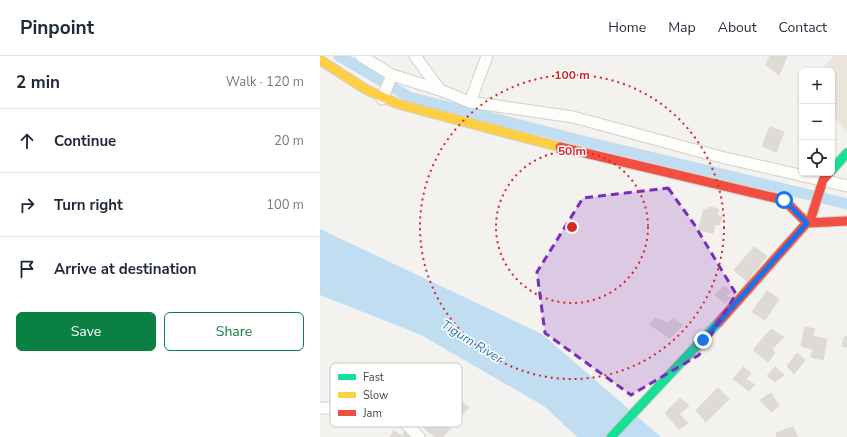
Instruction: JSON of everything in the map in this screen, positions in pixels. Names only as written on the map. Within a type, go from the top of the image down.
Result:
[{"type":"street","points":[[361,56],[392,77],[440,90],[470,102],[573,117],[717,156],[825,179],[847,186]]},
{"type":"street","points":[[415,56],[440,90]]},
{"type":"street","points":[[470,102],[487,56]]},
{"type":"street","points":[[320,60],[352,82],[383,95],[538,142],[764,194],[784,200],[809,221],[847,221]]},
{"type":"street","points":[[383,95],[392,77]]},
{"type":"street","points":[[835,167],[847,153]]},
{"type":"street","points":[[611,437],[703,340],[809,221],[825,179]]},
{"type":"street","points":[[320,408],[330,408]]},
{"type":"street","points":[[409,427],[419,437]]},
{"type":"highlighted area","points":[[668,188],[694,224],[736,294],[699,355],[631,395],[545,333],[537,272],[583,198]]},
{"type":"shaded area","points":[[834,56],[847,56],[847,132],[835,118],[835,68],[822,68]]},
{"type":"water","name":"Tigum River","points":[[320,229],[542,334],[661,437],[577,437],[544,406],[419,334],[320,295]]},
{"type":"building","points":[[770,56],[787,56],[779,75],[766,65]]},
{"type":"building","points":[[770,127],[784,132],[776,152],[762,146]]},
{"type":"building","points":[[709,207],[719,209],[717,215],[722,217],[719,225],[715,224],[713,233],[698,230],[704,209],[708,210]]},
{"type":"building","points":[[754,247],[767,256],[747,281],[734,270]]},
{"type":"building","points":[[724,286],[731,292],[725,295],[731,298],[725,303],[715,295]]},
{"type":"building","points":[[767,291],[779,299],[765,320],[752,312]]},
{"type":"building","points":[[655,318],[667,323],[673,319],[683,325],[670,338],[649,324]]},
{"type":"building","points":[[805,327],[815,329],[812,336],[827,339],[823,360],[811,357],[813,349],[801,346]]},
{"type":"building","points":[[771,329],[784,337],[772,349],[775,353],[768,362],[753,350]]},
{"type":"building","points":[[844,337],[847,337],[847,347],[842,346]]},
{"type":"building","points":[[797,353],[805,360],[794,374],[787,366]]},
{"type":"building","points":[[743,367],[751,373],[746,379],[755,385],[749,391],[733,379]]},
{"type":"building","points":[[775,367],[784,375],[775,382],[767,376]]},
{"type":"building","points":[[718,388],[729,399],[706,422],[696,410]]},
{"type":"building","points":[[771,393],[779,406],[771,412],[760,400]]},
{"type":"building","points":[[680,398],[689,406],[679,414],[688,423],[679,429],[665,413]]},
{"type":"building","points":[[462,402],[469,407],[462,414]]},
{"type":"building","points":[[426,427],[451,427],[443,437],[436,437],[425,429]]},
{"type":"building","points":[[793,427],[798,437],[777,437],[776,433]]},
{"type":"building","points":[[406,430],[414,437],[390,437],[394,431],[402,436]]},
{"type":"waterway","points":[[339,56],[409,97],[583,141],[847,204]]},
{"type":"traffic: fast","points":[[835,167],[847,153]]},
{"type":"traffic: fast","points":[[611,437],[719,322]]},
{"type":"traffic: slow","points":[[320,60],[367,90],[398,104],[560,147]]},
{"type":"traffic: jam","points":[[560,147],[784,200],[807,223],[847,221]]},
{"type":"traffic: jam","points":[[719,322],[811,218],[823,180],[826,176]]},
{"type":"route","points":[[703,340],[807,223],[784,200]]}]
